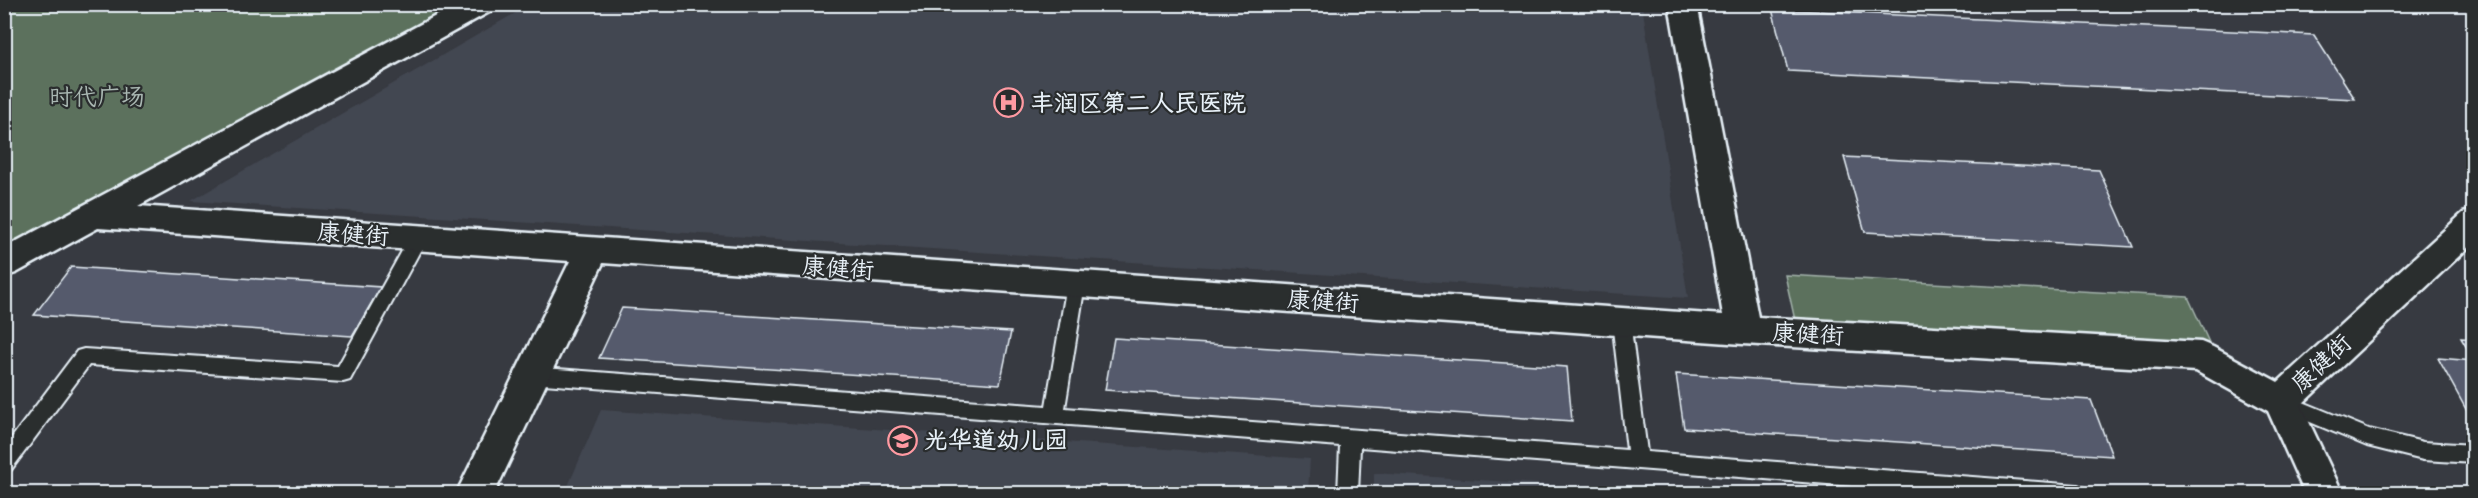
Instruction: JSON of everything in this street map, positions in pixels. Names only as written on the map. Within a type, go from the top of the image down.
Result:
[{"type":"street","points":[[4,264],[481,4]]},
{"type":"street","points":[[1683,4],[1743,330]]},
{"type":"street","name":"康健街","points":[[92,215],[1743,330],[2201,357],[2281,400],[2474,222]]},
{"type":"street","points":[[475,494],[592,251]]},
{"type":"street","points":[[2281,400],[2324,494]]},
{"type":"lane","points":[[4,464],[84,357],[343,374],[418,238]]},
{"type":"lane","points":[[1054,417],[1076,284]]},
{"type":"lane","points":[[1621,321],[1638,460]]},
{"type":"lane","points":[[531,375],[2078,494]]},
{"type":"lane","points":[[2281,400],[2367,437],[2423,451],[2474,454]]},
{"type":"lane","points":[[1347,494],[1350,439]]},
{"type":"shaded area","name":"丰润区第二人民医院","points":[[531,4],[1642,5],[1688,298],[191,201]]},
{"type":"shaded area","name":"光华道幼儿园","points":[[601,410],[1310,459],[1308,493],[565,493]]},
{"type":"shaded area","points":[[1374,473],[1678,493],[1374,493]]},
{"type":"green space","name":"时代广场","points":[[5,5],[464,5],[5,252]]},
{"type":"green space","points":[[1785,275],[2188,297],[2212,349],[1796,325]]},
{"type":"building","points":[[1772,9],[2314,35],[2355,99],[1788,71]]},
{"type":"building","points":[[1844,157],[2099,170],[2133,247],[1865,232]]},
{"type":"building","points":[[71,267],[381,287],[352,336],[34,315]]},
{"type":"building","points":[[622,308],[1011,332],[1000,384],[599,358]]},
{"type":"building","points":[[1114,338],[1567,367],[1572,421],[1105,390]]},
{"type":"building","points":[[2461,338],[2474,339],[2474,360]]},
{"type":"building","points":[[2438,358],[2474,361],[2474,411],[2467,411]]},
{"type":"building","points":[[1676,374],[2091,400],[2112,456],[1684,428]]},
{"type":"place","name":"丰润区第二人民医院","points":[[1009,103]]},
{"type":"place","name":"光华道幼儿园","points":[[903,440]]}]
